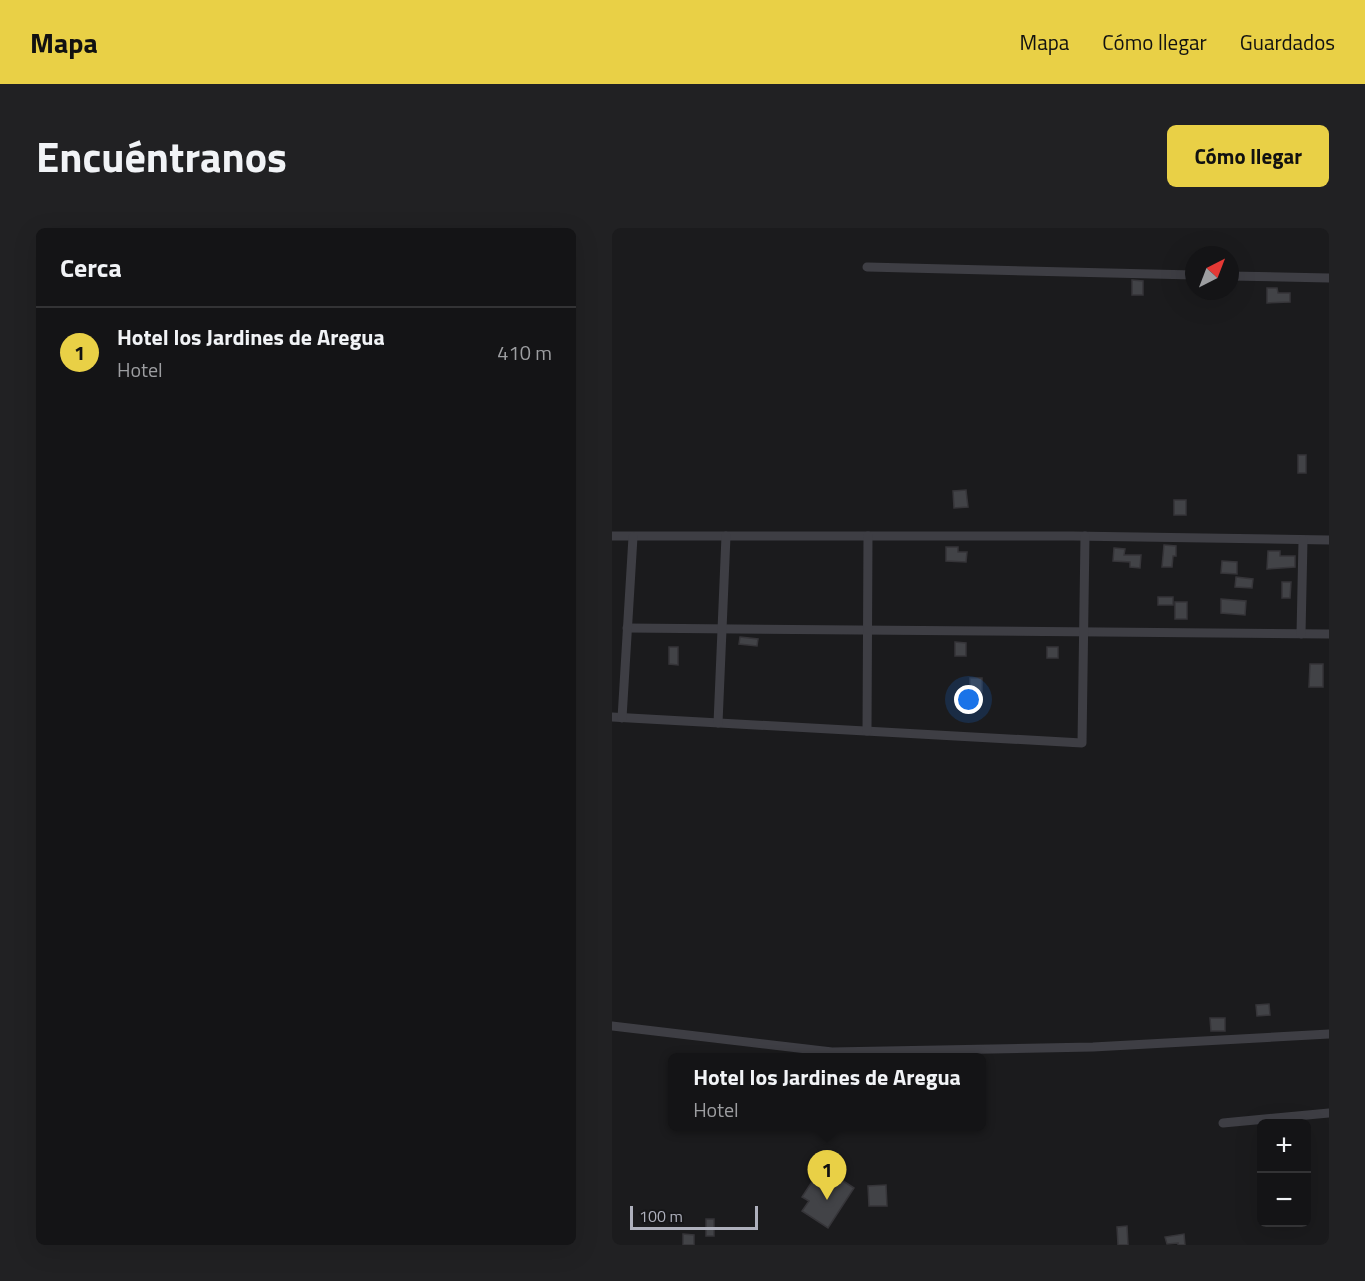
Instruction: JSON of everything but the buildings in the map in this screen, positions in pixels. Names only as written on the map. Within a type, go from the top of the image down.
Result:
[{"type":"street","points":[[867,267],[1185,275]]},
{"type":"street","points":[[1239,276],[1329,278]]},
{"type":"street","points":[[612,536],[1329,540]]},
{"type":"street","points":[[867,731],[868,536]]},
{"type":"street","points":[[633,537],[627,628],[617,718],[1082,743],[1085,537]]},
{"type":"street","points":[[718,723],[726,537]]},
{"type":"street","points":[[1301,634],[1303,540]]},
{"type":"street","points":[[627,628],[1329,634]]},
{"type":"street","points":[[612,1026],[832,1052],[1093,1047],[1329,1034]]},
{"type":"street","points":[[1223,1123],[1329,1113]]},
{"type":"place","name":"Hotel los Jardines de Aregua","points":[[827,1200]]}]
